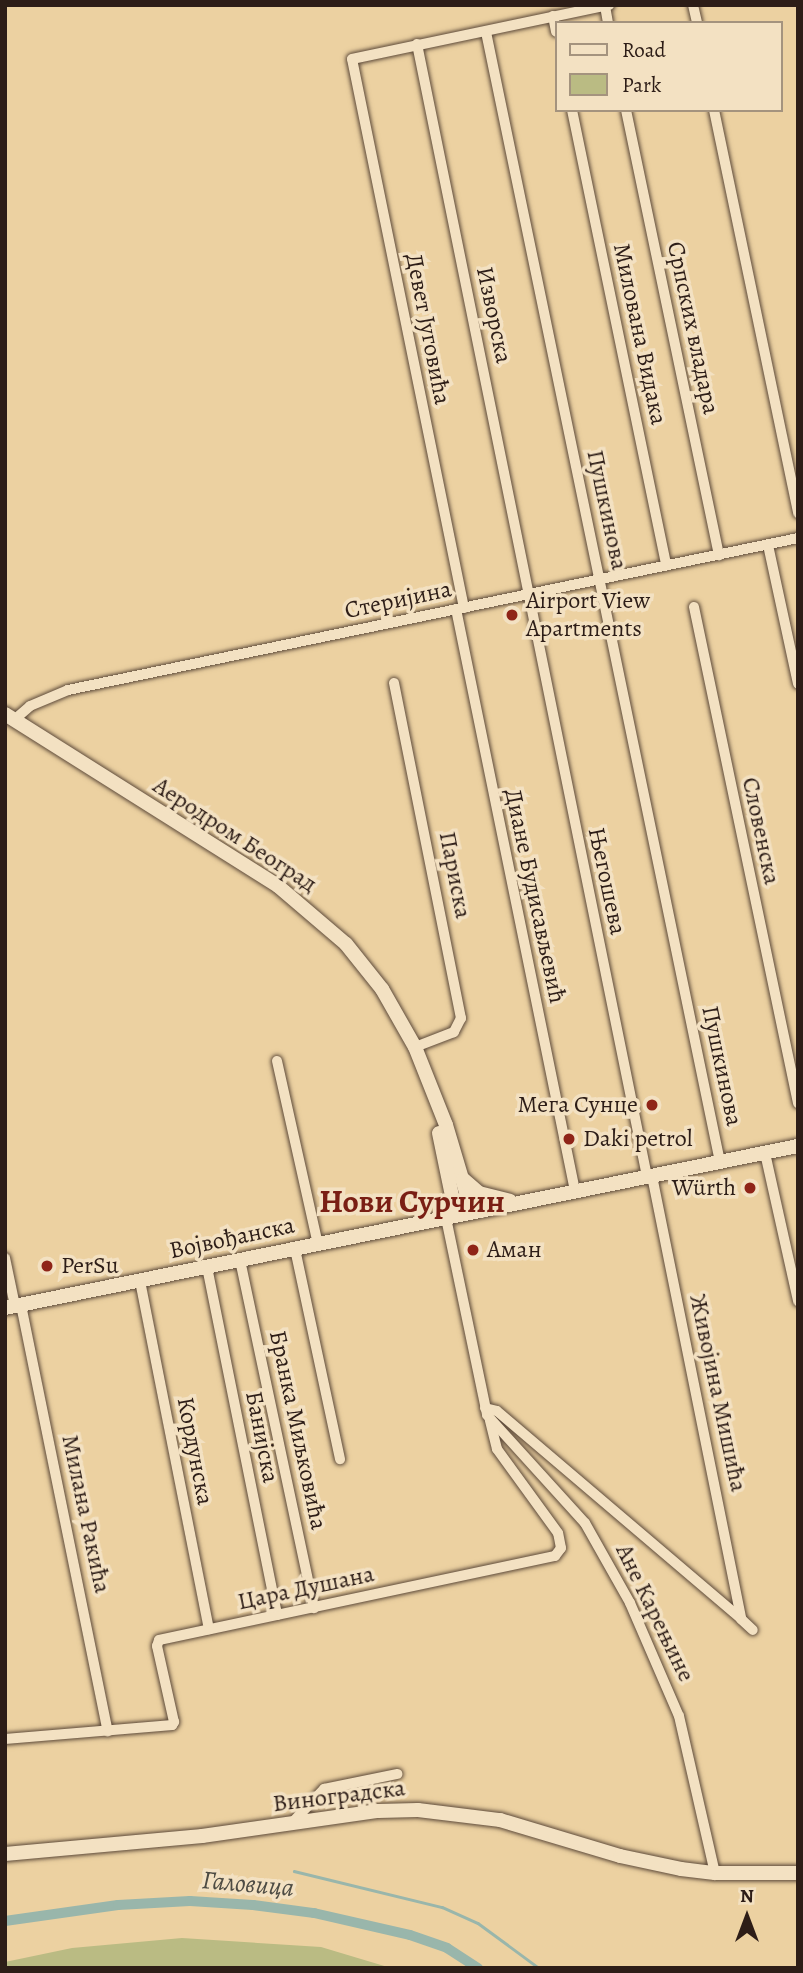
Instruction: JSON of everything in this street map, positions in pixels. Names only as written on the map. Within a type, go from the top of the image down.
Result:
[{"type":"street","points":[[417,44],[607,6]]},
{"type":"street","points":[[553,16],[554,21]]},
{"type":"street","name":"Пушкинова","points":[[485,32],[720,1162]]},
{"type":"street","name":"Девет Југовића","points":[[417,44],[352,59],[460,609]]},
{"type":"street","name":"Изворска","points":[[417,44],[529,593]]},
{"type":"street","name":"Милована Видака","points":[[572,112],[666,565]]},
{"type":"street","name":"Српских владара","points":[[626,112],[719,555]]},
{"type":"street","points":[[714,112],[798,513]]},
{"type":"street","name":"Стеријина","points":[[10,717],[68,690],[798,538]]},
{"type":"street","points":[[768,545],[798,684]]},
{"type":"street","name":"Његошева","points":[[529,593],[650,1176]]},
{"type":"street","name":"Словенска","points":[[694,607],[798,1103]]},
{"type":"street","name":"Диане Будисављевић","points":[[460,609],[575,1192]]},
{"type":"street","name":"Париска","points":[[394,684],[461,1018],[454,1032],[415,1047]]},
{"type":"street","name":"Аеродром Београд","points":[[10,717],[296,899],[346,944],[373,976],[415,1047],[446,1125],[472,1212]]},
{"type":"street","points":[[277,1061],[318,1244]]},
{"type":"street","name":"Аеродром Београд","points":[[437,1108],[451,1217]]},
{"type":"street","name":"Војвођанска","points":[[14,1307],[798,1146]]},
{"type":"street","points":[[765,1153],[798,1301]]},
{"type":"street","name":"Живојина Мишића","points":[[650,1176],[741,1619]]},
{"type":"street","points":[[463,1179],[485,1196],[518,1203]]},
{"type":"street","name":"Ане Карењине","points":[[451,1217],[485,1408],[491,1420],[585,1523],[630,1603],[679,1716],[715,1873]]},
{"type":"street","points":[[295,1249],[340,1459]]},
{"type":"street","name":"Милана Ракића","points":[[5,1258],[108,1731]]},
{"type":"street","name":"Бранка Миљковића","points":[[240,1260],[314,1608]]},
{"type":"street","name":"Банијска","points":[[207,1267],[277,1615]]},
{"type":"street","name":"Кордунска","points":[[140,1281],[209,1629]]},
{"type":"street","name":"Ане Карењине","points":[[485,1408],[497,1411],[741,1619]]},
{"type":"street","name":"Цара Душана","points":[[5,1739],[173,1724],[158,1642],[209,1629],[549,1559],[559,1552],[558,1532],[497,1449],[491,1420]]},
{"type":"street","points":[[741,1619],[752,1630]]},
{"type":"street","points":[[290,1825],[315,1795],[324,1790],[397,1774]]},
{"type":"street","name":"Виноградска","points":[[5,1854],[290,1825],[387,1811],[453,1813],[509,1822],[653,1863],[715,1873],[798,1873]]},
{"type":"green space","points":[[182,1938],[321,1947],[391,1968],[5,1968],[5,1962],[72,1948]]},
{"type":"waterway","points":[[294,1871],[442,1907],[478,1923],[539,1968]]},
{"type":"waterway","name":"Галовица","points":[[5,1921],[118,1905],[190,1901],[253,1905],[314,1913],[410,1935],[447,1948],[478,1968]]},
{"type":"place","name":"Airport View Apartments","points":[[512,615]]},
{"type":"place","name":"Мега Сунце","points":[[652,1105]]},
{"type":"place","name":"Daki petrol","points":[[569,1139]]},
{"type":"place","name":"Würth","points":[[750,1188]]},
{"type":"place","name":"Аман","points":[[473,1250]]},
{"type":"place","name":"PerSu","points":[[47,1266]]},
{"type":"district","name":"Нови Сурчин","points":[[412,1201]]}]
